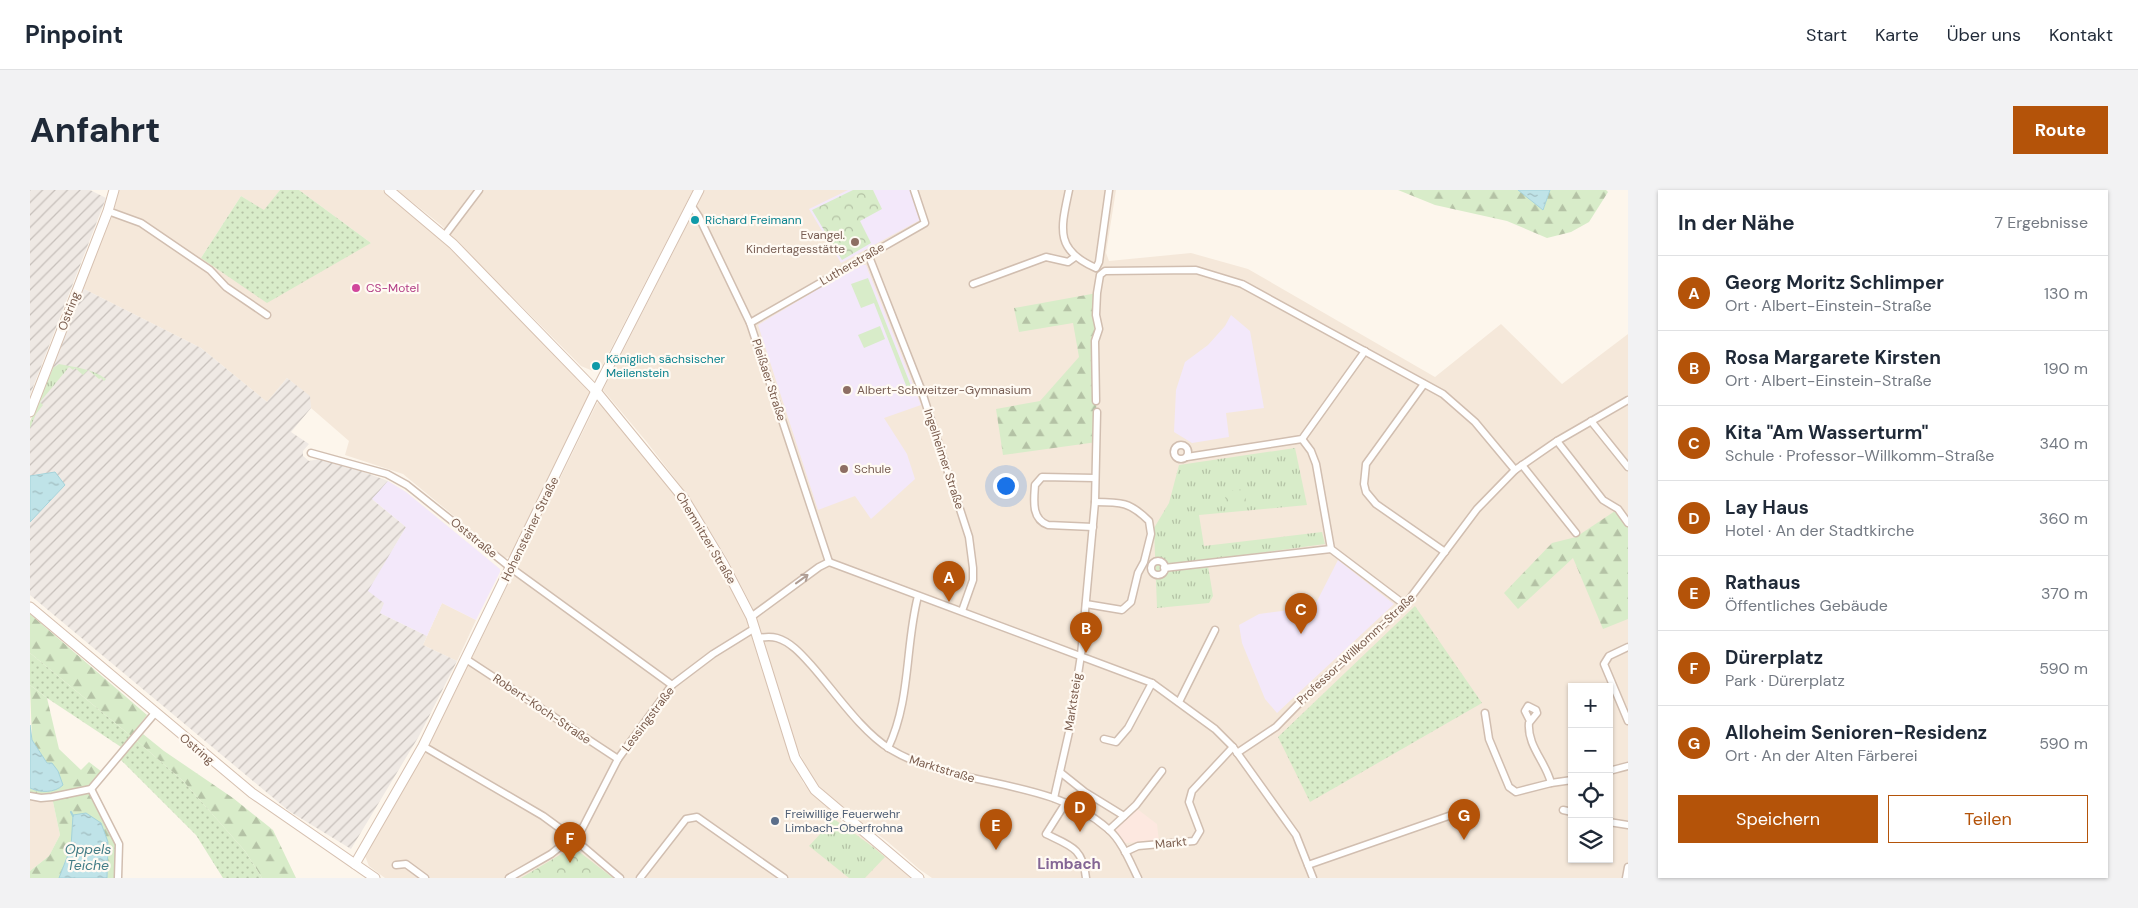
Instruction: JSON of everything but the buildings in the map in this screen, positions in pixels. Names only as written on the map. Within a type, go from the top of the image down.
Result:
[{"type":"main road","name":"Ostring","points":[[30,412],[108,211],[114,190]]},
{"type":"main road","name":"Chemnitzer Straße","points":[[389,190],[445,235],[596,391],[685,500],[723,563],[751,618],[794,758],[805,777],[815,790],[838,811],[884,847],[916,877]]},
{"type":"main road","name":"Hohensteiner Straße","points":[[356,864],[423,746],[596,391],[699,190]]},
{"type":"main road","name":"Ostring","points":[[30,607],[252,793],[375,878]]},
{"type":"street","points":[[445,235],[479,190]]},
{"type":"street","name":"Lutherstraße","points":[[750,323],[925,223],[914,190]]},
{"type":"street","points":[[1069,190],[1064,216],[1063,235],[1075,257],[1096,268],[1099,262],[1109,190]]},
{"type":"street","name":"Pleißaer Straße","points":[[691,205],[699,217],[750,323],[828,562]]},
{"type":"street","points":[[108,211],[141,223],[210,270],[226,287],[266,315]]},
{"type":"street","name":"Ingelheimer Straße","points":[[868,254],[921,389],[969,536],[973,580],[962,611]]},
{"type":"street","points":[[973,284],[1046,257],[1068,262],[1075,257]]},
{"type":"street","points":[[1096,400],[1095,341],[1099,329],[1096,300],[1100,274],[1105,271],[1196,270],[1229,279],[1443,394],[1475,422],[1515,470]]},
{"type":"street","points":[[1187,457],[1302,440],[1365,351]]},
{"type":"street","points":[[1424,384],[1366,464],[1364,484],[1366,492],[1376,504],[1445,552]]},
{"type":"street","name":"Professor-Willkomm-Straße","points":[[1235,750],[1276,728],[1313,689],[1405,605],[1477,509],[1515,470],[1557,441],[1628,401]]},
{"type":"street","name":"Marktsteig","points":[[1054,798],[1069,732],[1086,604],[1095,502],[1097,412]]},
{"type":"street","points":[[1591,421],[1628,467]]},
{"type":"street","points":[[1302,440],[1311,451],[1316,464],[1331,549],[1405,605]]},
{"type":"street","points":[[1557,441],[1603,500],[1618,509],[1628,523]]},
{"type":"street","name":"Oststraße","points":[[311,453],[387,474],[407,484],[511,568],[672,684]]},
{"type":"street","points":[[1522,465],[1576,533]]},
{"type":"street","points":[[1093,527],[1048,525],[1041,522],[1036,516],[1035,485],[1042,477],[1095,478]]},
{"type":"street","points":[[1086,604],[1122,610],[1131,602],[1138,574],[1148,550],[1150,534],[1149,521],[1136,508],[1126,503],[1095,502]]},
{"type":"street","points":[[1164,568],[1331,549]]},
{"type":"street","points":[[751,618],[828,562],[1152,683],[1215,730],[1235,750],[1296,835],[1313,878]]},
{"type":"street","points":[[888,748],[895,734],[903,704],[918,596]]},
{"type":"street","name":"Lessingstraße","points":[[509,878],[551,854],[582,829],[618,759],[672,684],[713,654],[754,628]]},
{"type":"street","points":[[1179,702],[1215,630]]},
{"type":"street","name":"Marktstraße","points":[[758,638],[777,638],[793,647],[831,688],[870,735],[905,758],[973,779],[1054,798],[1088,815],[1109,830],[1125,852],[1138,878]]},
{"type":"street","points":[[1628,647],[1609,656],[1604,664],[1626,708],[1628,720]]},
{"type":"street","name":"Robert-Koch-Straße","points":[[466,659],[618,759]]},
{"type":"street","points":[[1104,739],[1116,742],[1128,728],[1152,683]]},
{"type":"street","points":[[30,796],[52,797],[92,789],[155,713]]},
{"type":"street","points":[[1485,713],[1489,739],[1510,787],[1516,792],[1568,781]]},
{"type":"street","points":[[1530,721],[1528,730],[1530,739],[1547,768],[1551,783]]},
{"type":"street","points":[[423,746],[505,793],[573,838],[620,878]]},
{"type":"street","name":"Markt","points":[[1125,852],[1138,846],[1194,841],[1200,831],[1189,802],[1192,791],[1235,750]]},
{"type":"street","points":[[1613,770],[1628,766]]},
{"type":"street","points":[[1109,830],[1136,805],[1162,771]]},
{"type":"street","points":[[1060,772],[1085,792],[1124,816]]},
{"type":"street","points":[[92,789],[119,844],[118,878]]},
{"type":"street","points":[[1065,804],[1046,834],[1077,850],[1085,863],[1086,878]]},
{"type":"street","points":[[1563,810],[1568,811]]},
{"type":"street","points":[[1308,865],[1463,811]]},
{"type":"street","points":[[640,878],[686,819],[697,817],[784,878]]},
{"type":"street","points":[[1613,823],[1628,825]]},
{"type":"street","points":[[396,865],[406,864],[425,878]]},
{"type":"street","points":[[1626,878],[1628,867]]},
{"type":"shaded area","points":[[30,190],[90,190],[106,198],[30,395]]},
{"type":"shaded area","points":[[119,190],[280,190],[264,211],[241,196],[201,258],[371,243],[299,190],[382,190],[422,221],[449,246],[591,391],[510,557],[505,558],[403,474],[345,455],[349,441],[311,408],[309,396],[287,378],[267,402],[201,348],[82,288],[113,213]]},
{"type":"shaded area","points":[[397,190],[693,190],[601,368],[593,371],[581,366],[441,225]]},
{"type":"shaded area","points":[[705,190],[1116,190],[1106,253],[1109,261],[1191,253],[1248,269],[1435,377],[1501,324],[1562,384],[1628,334],[1628,878],[932,878],[841,807],[819,786],[808,771],[785,722],[756,615],[728,560],[689,497],[646,441],[603,390]]},
{"type":"shaded area","name":"Evangel. Kindertagesstätte","points":[[848,190],[910,190],[920,220],[841,263],[809,209]]},
{"type":"shaded area","name":"Albert-Schweitzer-Gymnasium","points":[[860,264],[866,265],[921,405],[884,418],[907,454],[915,479],[871,519],[855,496],[818,510],[758,325]]},
{"type":"shaded area","points":[[82,288],[201,348],[267,402],[287,378],[310,396],[311,408],[291,432],[309,444],[303,451],[303,456],[309,461],[319,459],[353,468],[388,481],[373,500],[406,527],[369,591],[385,603],[380,613],[427,636],[423,645],[457,661],[419,736],[351,849],[289,811],[30,595],[30,422]]},
{"type":"shaded area","points":[[1231,315],[1250,331],[1264,408],[1226,413],[1229,437],[1192,443],[1174,432],[1176,390],[1185,362],[1208,345],[1225,326]]},
{"type":"shaded area","points":[[602,402],[679,498],[708,545],[746,618],[790,758],[804,784],[844,824],[872,842],[912,878],[385,878],[369,866],[365,856],[430,743],[597,403]]},
{"type":"shaded area","points":[[388,481],[406,492],[500,569],[476,620],[442,603],[427,636],[380,613],[384,603],[368,591],[406,527],[372,499]]},
{"type":"shaded area","points":[[1338,560],[1394,604],[1277,713],[1265,699],[1242,643],[1239,625],[1259,614],[1314,607]]},
{"type":"shaded area","points":[[442,603],[476,620],[457,661],[423,645]]},
{"type":"shaded area","points":[[30,796],[52,797],[60,835],[49,856],[30,871]]},
{"type":"shaded area","points":[[1136,808],[1157,824],[1159,841],[1125,843],[1112,827]]},
{"type":"green space","points":[[280,190],[299,190],[371,243],[267,303],[201,258],[241,196],[264,210]]},
{"type":"green space","points":[[853,190],[873,190],[882,209],[860,221],[871,243],[842,260],[812,210]]},
{"type":"green space","points":[[1398,190],[1518,190],[1543,210],[1550,190],[1606,190],[1608,192],[1589,222],[1571,232],[1547,238],[1507,221],[1435,205]]},
{"type":"green space","points":[[868,278],[911,386],[907,388],[874,303],[861,308],[851,284]]},
{"type":"green space","points":[[1097,293],[1099,329],[1095,341],[1097,442],[1003,455],[996,409],[1040,401],[1079,357],[1073,323],[1019,332],[1014,308]]},
{"type":"green space","points":[[880,326],[885,339],[864,348],[858,335]]},
{"type":"green space","points":[[59,364],[88,370],[83,375],[75,368],[73,370],[69,367],[40,402],[43,405],[36,414],[30,428],[30,422],[53,368]]},
{"type":"green space","points":[[88,370],[106,379],[104,381],[101,378],[99,379]]},
{"type":"green space","points":[[1295,448],[1307,505],[1199,515],[1204,546],[1322,532],[1325,544],[1207,560],[1213,596],[1209,603],[1157,608],[1154,528],[1169,503],[1179,465]]},
{"type":"green space","points":[[1245,489],[1246,504],[1227,507],[1224,491]]},
{"type":"green space","points":[[1615,511],[1628,526],[1628,619],[1603,629],[1573,558],[1518,609],[1504,593],[1552,543],[1576,537]]},
{"type":"green space","points":[[1415,606],[1482,703],[1310,802],[1278,737]]},
{"type":"green space","points":[[30,614],[147,715],[131,736],[30,653]]},
{"type":"green space","points":[[30,653],[131,736],[121,747],[30,685]]},
{"type":"green space","points":[[30,685],[47,698],[59,749],[81,770],[89,762],[102,772],[92,789],[119,844],[118,878],[107,878],[108,842],[73,837],[59,878],[30,878],[30,871],[49,856],[60,835],[52,797],[30,796],[30,788],[34,790],[47,763],[32,740]]},
{"type":"green space","points":[[143,734],[164,751],[233,798],[273,830],[296,878],[262,878],[245,851],[183,781],[137,741]]},
{"type":"green space","points":[[137,741],[183,781],[245,851],[262,878],[223,878],[196,835],[120,759]]},
{"type":"green space","points":[[834,819],[885,857],[865,878],[849,878],[809,846]]},
{"type":"green space","points":[[573,847],[613,878],[521,878]]},
{"type":"water","points":[[1518,190],[1550,190],[1543,210]]},
{"type":"water","points":[[55,472],[65,485],[30,522],[30,476]]},
{"type":"water","points":[[30,725],[32,740],[47,763],[52,763],[58,771],[63,785],[56,790],[43,791],[30,788]]},
{"type":"water","name":"Oppels Teiche","points":[[86,813],[101,823],[108,842],[107,878],[59,878],[71,847],[73,815]]},
{"type":"waterway","points":[[71,812],[73,816]]},
{"type":"place","name":"Richard Freimann","points":[[695,220]]},
{"type":"place","name":"Evangel. Kindertagesstätte","points":[[855,242]]},
{"type":"place","name":"CS-Motel","points":[[356,288]]},
{"type":"place","name":"Königlich sächsischer Meilenstein","points":[[596,366]]},
{"type":"place","name":"Albert-Schweitzer-Gymnasium","points":[[847,390]]},
{"type":"place","name":"Schule","points":[[844,469]]},
{"type":"place","name":"Georg Moritz Schlimper","points":[[949,602]]},
{"type":"place","name":"Kita \"Am Wasserturm\"","points":[[1301,634]]},
{"type":"place","name":"Rosa Margarete Kirsten","points":[[1086,653]]},
{"type":"place","name":"Freiwillige Feuerwehr Limbach-Oberfrohna","points":[[775,821]]},
{"type":"place","name":"Lay Haus","points":[[1080,832]]},
{"type":"place","name":"Alloheim Senioren-Residenz","points":[[1464,840]]},
{"type":"place","name":"Rathaus","points":[[996,850]]},
{"type":"place","name":"Dürerplatz","points":[[570,863]]},
{"type":"district","name":"Limbach","points":[[1069,864]]}]
